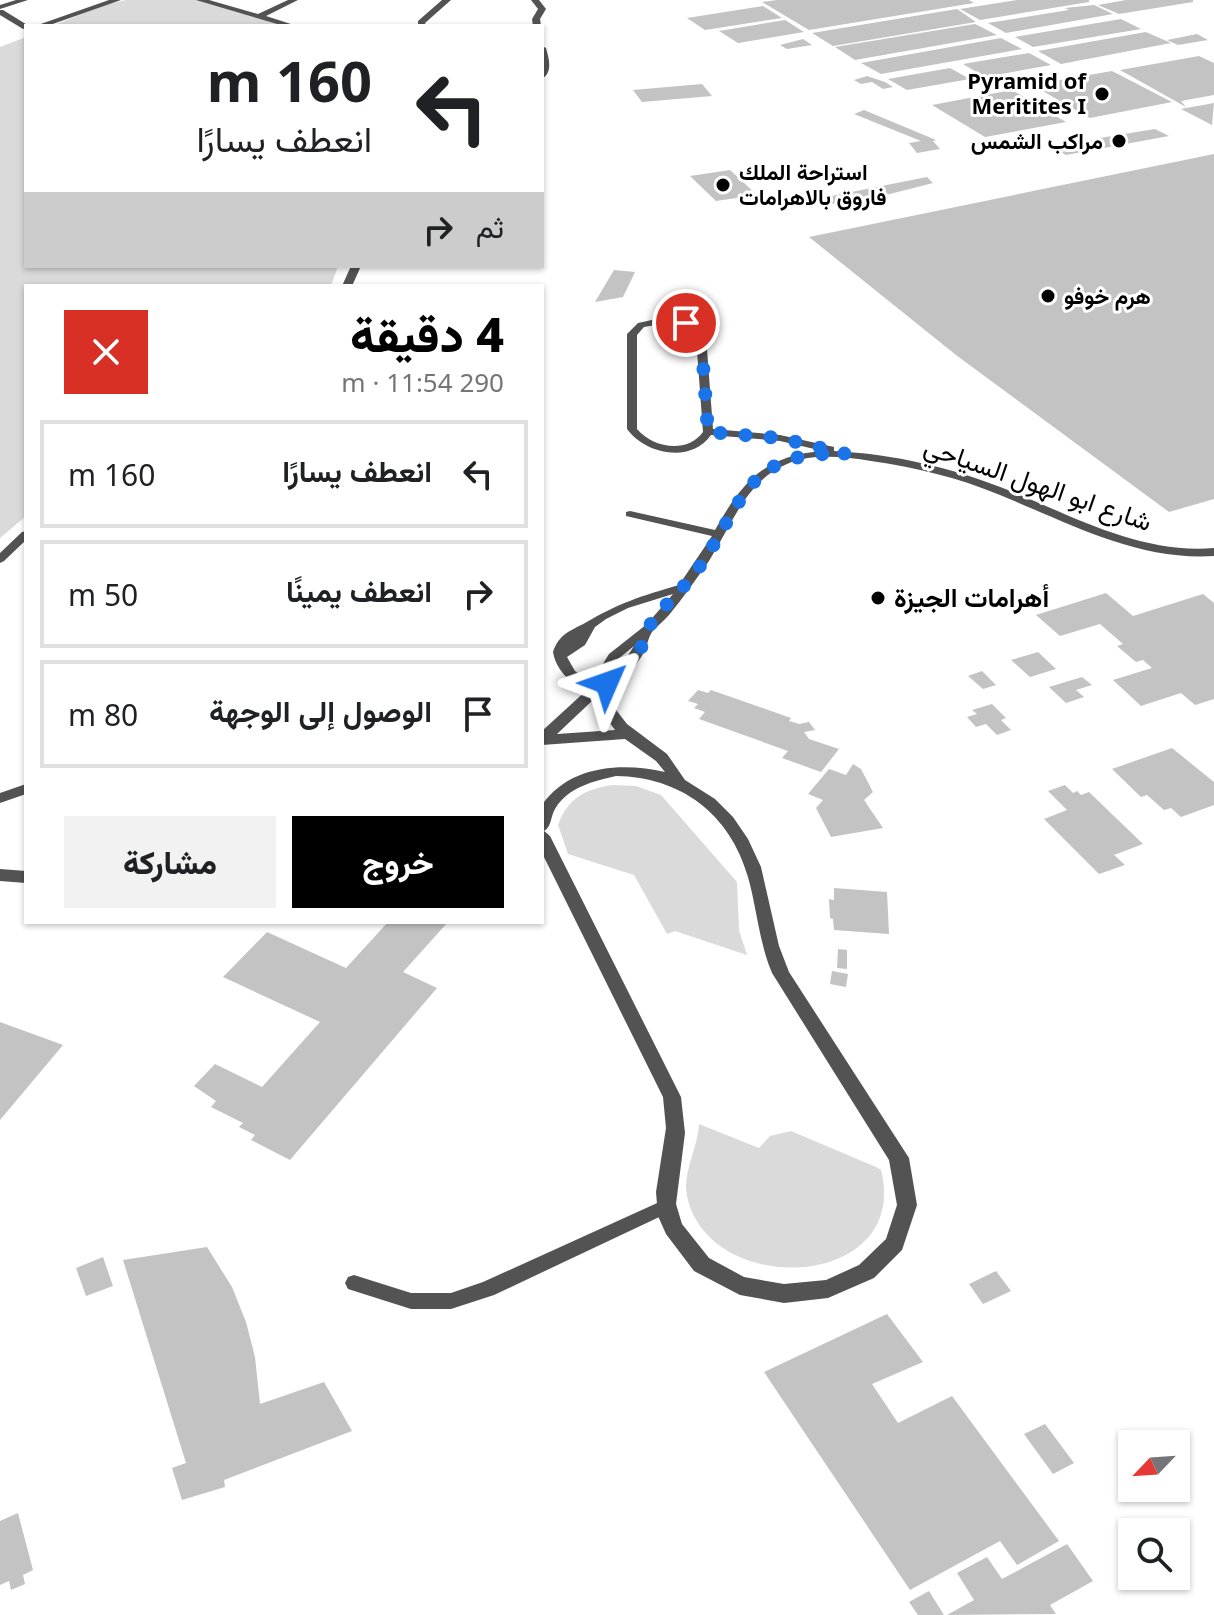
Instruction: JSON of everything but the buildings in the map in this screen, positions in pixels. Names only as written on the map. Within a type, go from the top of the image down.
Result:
[{"type":"street","points":[[0,10],[24,0]]},
{"type":"street","points":[[45,24],[117,0]]},
{"type":"street","points":[[200,0],[286,24]]},
{"type":"street","points":[[259,16],[294,0]]},
{"type":"street","points":[[535,0],[542,9],[537,24]]},
{"type":"street","points":[[421,24],[447,1]]},
{"type":"street","points":[[0,10],[24,26]]},
{"type":"street","points":[[544,738],[594,691],[628,734],[658,752],[677,780]]},
{"type":"street","points":[[544,740],[628,734]]},
{"type":"street","points":[[544,819],[553,801],[562,792],[601,773],[648,771],[677,780],[702,795],[718,811],[744,847],[756,877],[764,930],[782,974],[899,1158],[909,1196],[902,1233],[876,1264],[840,1285],[797,1295],[752,1290],[711,1271],[682,1241],[666,1206],[664,1188],[675,1134],[672,1097],[544,840]]},
{"type":"street","points":[[0,875],[24,877]]},
{"type":"lane","points":[[676,321],[699,331],[708,432],[699,443],[671,448],[650,445],[634,433],[632,334],[635,329],[650,322],[676,321]]},
{"type":"lane","points":[[708,432],[791,440],[846,454]]},
{"type":"lane","name":"شارع ابو الهول السياحي","points":[[594,691],[619,675],[635,658],[644,633],[683,588],[748,488],[776,464],[797,456],[846,454],[885,459],[959,477],[1161,552],[1186,555],[1214,552]]},
{"type":"lane","points":[[630,514],[719,534]]},
{"type":"lane","points":[[0,559],[24,536]]},
{"type":"lane","points":[[594,691],[567,673],[560,656],[581,642],[590,625],[613,609],[683,588]]},
{"type":"lane","points":[[0,798],[24,790]]},
{"type":"lane","points":[[354,1283],[411,1301],[451,1301],[488,1289],[666,1206]]},
{"type":"shaded area","points":[[126,0],[200,0],[280,24],[57,24],[104,5]]},
{"type":"shaded area","points":[[24,38],[24,268],[337,268],[332,284],[24,284],[24,518],[0,538],[0,47]]},
{"type":"shaded area","points":[[613,785],[636,786],[661,795],[737,882],[739,930],[747,955],[675,931],[667,934],[634,875],[568,854],[558,825],[567,808],[586,792]]},
{"type":"shaded area","points":[[699,1124],[759,1148],[770,1136],[791,1131],[881,1170],[882,1210],[866,1239],[839,1258],[804,1267],[766,1265],[731,1253],[703,1230],[687,1196],[687,1178]]},
{"type":"place","name":"Pyramid of Meritites I","points":[[1102,94]]},
{"type":"place","name":"مراكب الشمس","points":[[1119,141]]},
{"type":"place","name":"استراحة الملك فاروق بالاهرامات","points":[[723,185]]},
{"type":"place","name":"هرم خوفو","points":[[1048,296]]},
{"type":"place","name":"أهرامات الجيزة","points":[[878,598]]},
{"type":"route","points":[[607,683],[635,658],[644,633],[683,588],[737,502],[761,475],[776,464],[797,456],[846,454],[780,438],[708,432],[701,336],[699,331],[686,323]]}]
